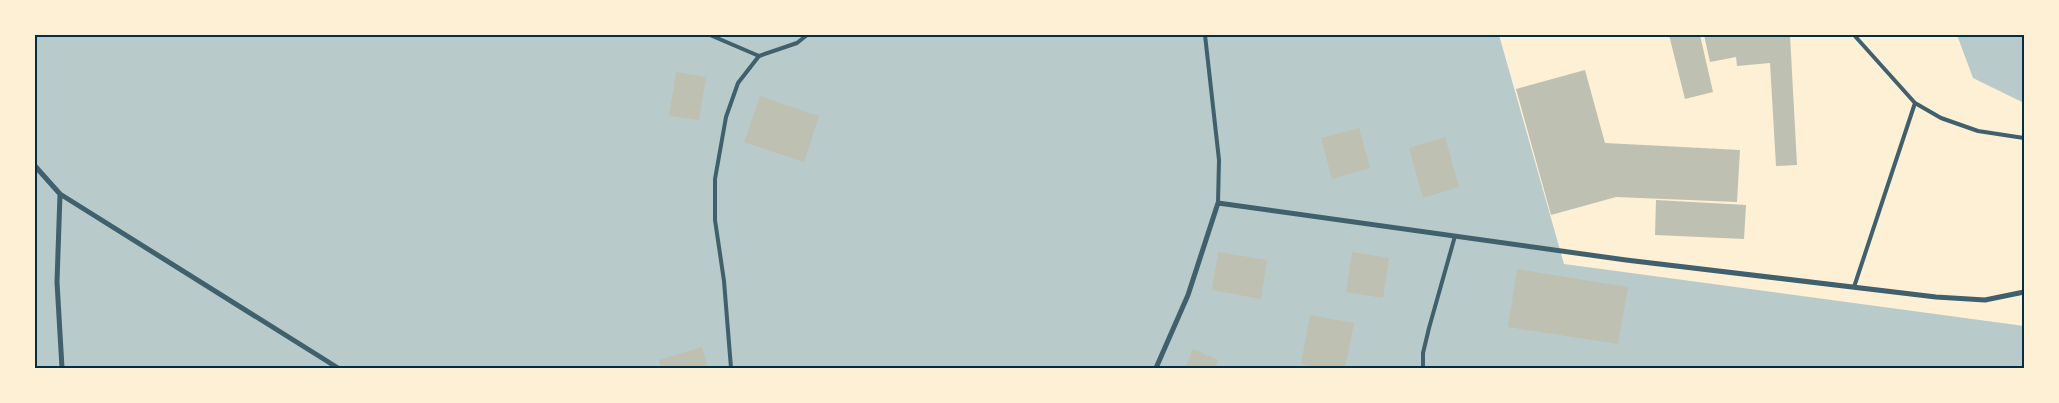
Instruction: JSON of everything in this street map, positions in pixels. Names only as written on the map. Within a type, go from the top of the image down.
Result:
[{"type":"street","points":[[35,166],[60,194],[338,368]]},
{"type":"street","points":[[60,194],[57,282],[62,368]]},
{"type":"street","points":[[1156,368],[1188,295],[1218,203],[1626,260],[1854,287],[1985,300],[2024,292]]},
{"type":"lane","points":[[710,35],[759,56]]},
{"type":"lane","points":[[731,368],[724,281],[715,220],[715,179],[726,117],[738,84],[759,56],[797,43],[807,35]]},
{"type":"lane","points":[[1205,35],[1219,160],[1218,203]]},
{"type":"lane","points":[[1854,35],[1915,103],[1941,118],[1978,131],[2024,138]]},
{"type":"lane","points":[[1854,287],[1915,103]]},
{"type":"lane","points":[[1423,368],[1424,353],[1430,328],[1456,236]]},
{"type":"shaded area","points":[[35,35],[1499,35],[1564,264],[2024,326],[2024,368],[35,368]]},
{"type":"shaded area","points":[[1957,35],[2024,35],[2024,103],[1973,78]]},
{"type":"building","points":[[1669,35],[1700,35],[1713,92],[1685,99]]},
{"type":"building","points":[[1704,35],[1790,35],[1797,165],[1776,166],[1770,63],[1737,66],[1736,57],[1710,62]]},
{"type":"building","points":[[1585,70],[1605,143],[1740,150],[1737,202],[1616,197],[1551,215],[1516,89]]},
{"type":"building","points":[[676,72],[706,77],[699,120],[669,116]]},
{"type":"building","points":[[760,96],[819,116],[804,162],[744,142]]},
{"type":"building","points":[[1359,128],[1370,168],[1332,179],[1321,138]]},
{"type":"building","points":[[1445,137],[1459,187],[1423,198],[1409,148]]},
{"type":"building","points":[[1656,200],[1746,205],[1744,239],[1655,235]]},
{"type":"building","points":[[1218,252],[1267,260],[1261,299],[1212,290]]},
{"type":"building","points":[[1352,252],[1389,258],[1383,298],[1346,292]]},
{"type":"building","points":[[1517,269],[1628,287],[1618,344],[1508,327]]},
{"type":"building","points":[[1310,315],[1354,323],[1345,368],[1323,368],[1301,364]]},
{"type":"building","points":[[702,347],[708,368],[661,368],[659,360]]},
{"type":"building","points":[[1193,349],[1218,360],[1215,368],[1185,368]]}]
